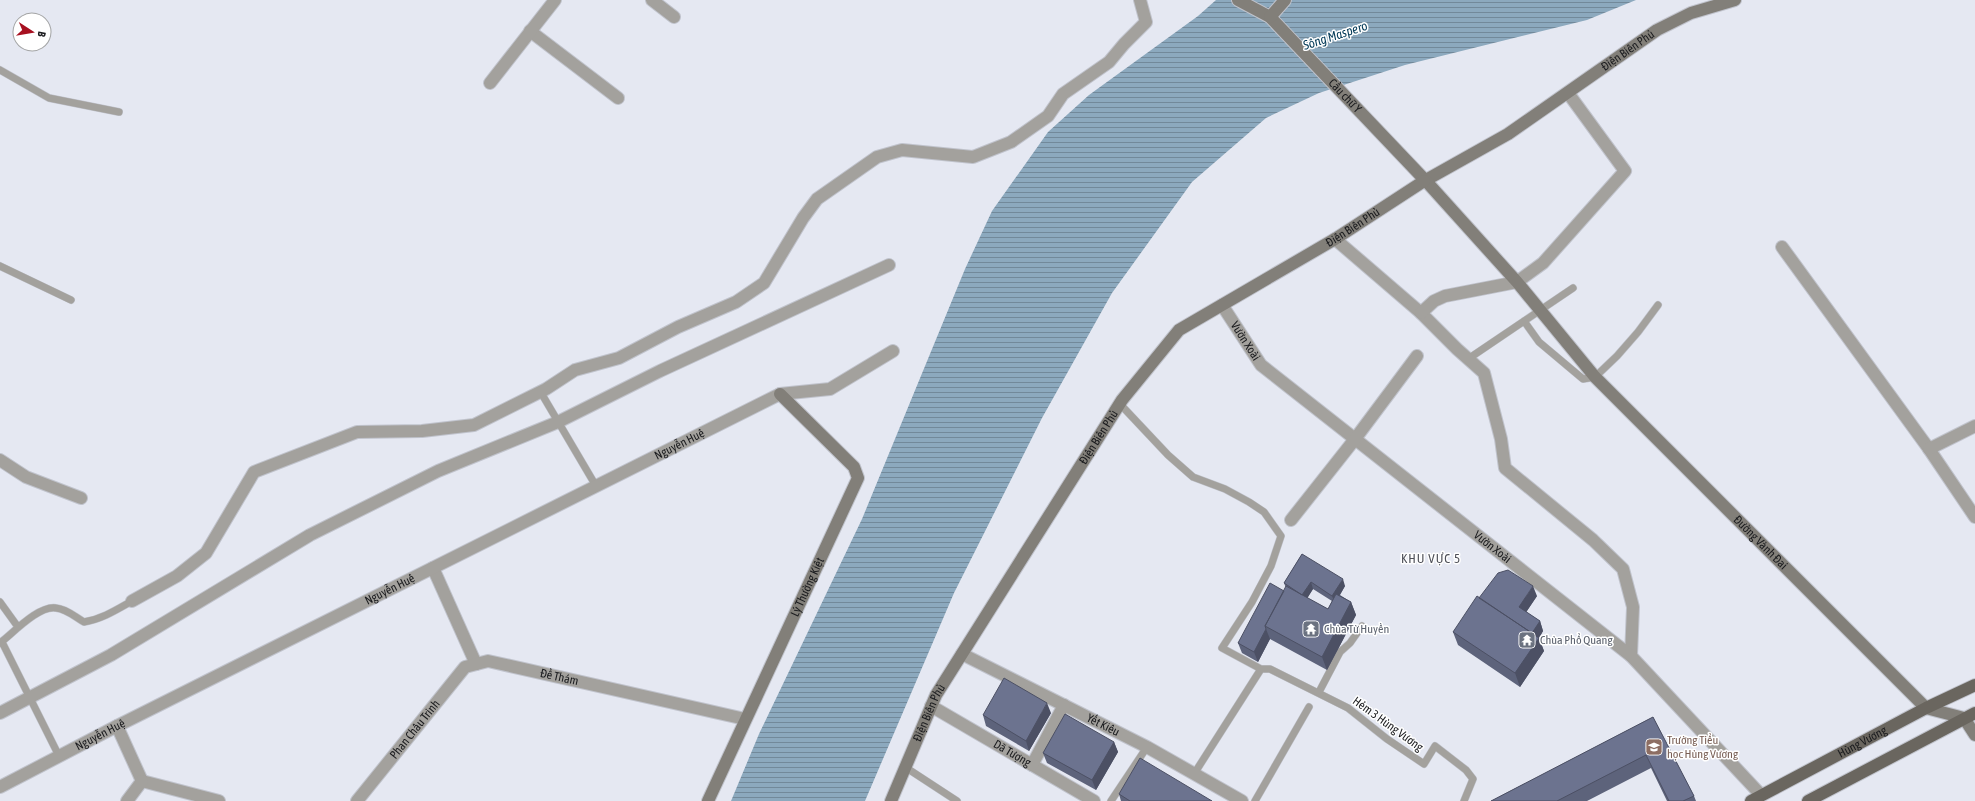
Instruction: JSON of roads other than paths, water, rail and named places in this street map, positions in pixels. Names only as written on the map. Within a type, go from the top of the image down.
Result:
[{"type":"main road","name":"Hùng Vương","points":[[1756,798],[1926,708],[1975,685]]},
{"type":"main road","points":[[1808,801],[1975,713]]},
{"type":"street","points":[[490,83],[555,0]]},
{"type":"street","points":[[652,0],[674,17]]},
{"type":"street","points":[[132,601],[177,576],[206,553],[254,472],[357,432],[422,431],[474,426],[540,391],[575,370],[619,358],[678,327],[736,302],[764,283],[803,218],[817,199],[877,157],[902,150],[973,157],[1011,142],[1048,116],[1063,94],[1109,62],[1124,44],[1146,22],[1140,0]]},
{"type":"street","name":"Cầu chữ Y","points":[[1238,0],[1270,16],[1424,179],[1517,282]]},
{"type":"street","points":[[1270,16],[1285,0]]},
{"type":"street","name":"Điện Biên Phủ","points":[[891,801],[931,706],[962,654],[1120,404],[1179,330],[1336,239],[1424,179],[1508,134],[1657,30],[1691,13],[1735,0]]},
{"type":"street","points":[[530,31],[618,98]]},
{"type":"street","points":[[1421,313],[1434,301],[1445,296],[1517,282],[1543,263],[1625,171],[1568,93]]},
{"type":"street","points":[[1336,239],[1421,313],[1468,360],[1484,373],[1501,438],[1505,468],[1593,540],[1623,569],[1633,607],[1631,656]]},
{"type":"street","points":[[1782,247],[1929,449],[1975,517]]},
{"type":"street","points":[[0,712],[30,698],[111,655],[310,535],[438,471],[558,422],[660,372],[889,265]]},
{"type":"street","name":"Đường Vành Đai","points":[[1517,282],[1595,377],[1926,708]]},
{"type":"street","name":"Vườn Xoài","points":[[1222,305],[1261,365],[1631,656],[1756,798]]},
{"type":"street","points":[[780,394],[830,389],[892,351]]},
{"type":"street","points":[[1291,520],[1355,439],[1417,356]]},
{"type":"street","name":"Nguyễn Huệ","points":[[0,787],[117,726],[780,394]]},
{"type":"street","name":"Lý Thường Kiệt","points":[[708,801],[858,478],[854,467],[780,394]]},
{"type":"street","points":[[1929,449],[1975,426]]},
{"type":"street","points":[[0,460],[26,477],[81,498]]},
{"type":"street","points":[[433,568],[476,664]]},
{"type":"street","name":"Yết Kiêu","points":[[962,654],[1148,747],[1242,801]]},
{"type":"street","name":"Đề Thám","points":[[476,664],[488,661],[745,719]]},
{"type":"street","name":"Phan Châu Trinh","points":[[357,801],[465,667],[476,664]]},
{"type":"street","points":[[1032,765],[1064,705]]},
{"type":"street","name":"Dã Tượng","points":[[931,706],[1094,801]]},
{"type":"street","points":[[1926,708],[1964,718],[1975,735]]},
{"type":"street","points":[[117,726],[142,781]]},
{"type":"street","points":[[127,801],[142,781]]},
{"type":"street","points":[[142,781],[219,801]]},
{"type":"lane","points":[[0,70],[49,98],[118,112]]},
{"type":"lane","points":[[0,266],[71,300]]},
{"type":"lane","points":[[1468,360],[1573,288]]},
{"type":"lane","points":[[1524,321],[1539,342],[1568,368],[1583,379],[1595,377],[1638,332],[1658,305]]},
{"type":"lane","points":[[540,391],[596,486]]},
{"type":"lane","name":"Hẻm 3 Hùng Vương","points":[[1120,404],[1168,455],[1193,477],[1225,489],[1264,512],[1281,536],[1271,566],[1252,602],[1222,648],[1262,669],[1270,669],[1319,692],[1348,708],[1387,739],[1424,764],[1435,746],[1466,770],[1473,779],[1464,801]]},
{"type":"lane","points":[[59,756],[1,642],[34,614],[55,607],[67,611],[84,622],[96,620],[106,616],[132,601]]},
{"type":"lane","points":[[0,602],[18,627]]},
{"type":"lane","points":[[1319,692],[1340,652],[1350,643],[1362,626]]},
{"type":"lane","points":[[1194,774],[1262,669]]},
{"type":"lane","points":[[1255,801],[1309,707]]},
{"type":"lane","points":[[1111,801],[1148,747]]},
{"type":"lane","points":[[905,768],[957,801]]},
{"type":"water","name":"Sông Maspero","points":[[1216,0],[1636,0],[1587,20],[1405,65],[1319,93],[1266,118],[1192,182],[1112,293],[1042,418],[954,593],[865,801],[731,801],[759,734],[862,519],[965,269],[992,211],[1048,132],[1089,95],[1198,16]]},
{"type":"place","name":"Chùa Từ Huyền","points":[[1311,629]]},
{"type":"place","name":"Chùa Phổ Quang","points":[[1527,640]]},
{"type":"place","name":"Trường Tiểu học Hùng Vương","points":[[1654,747]]},
{"type":"district","name":"KHU VỰC 5","points":[[1431,558]]}]
